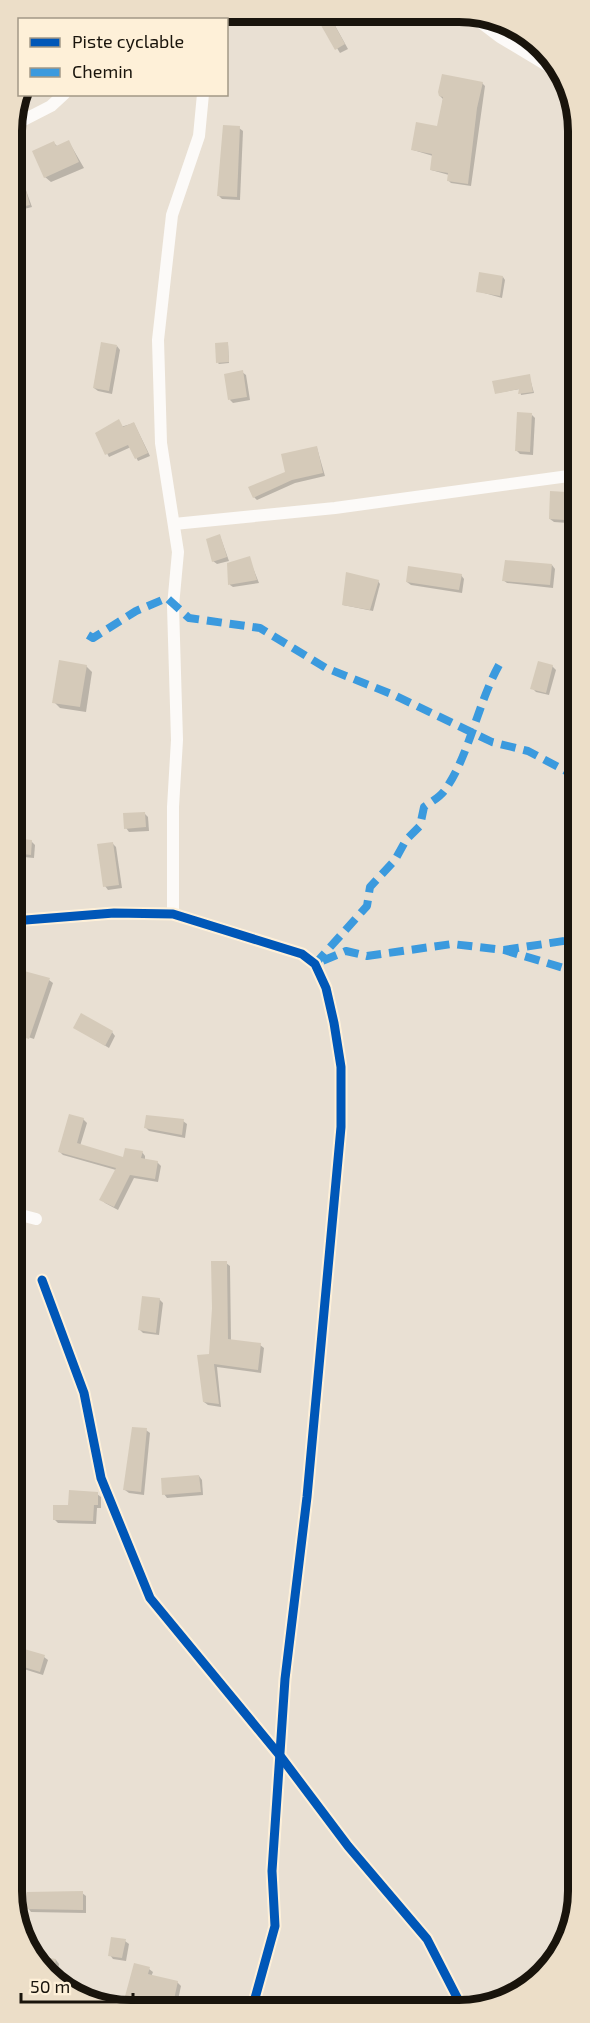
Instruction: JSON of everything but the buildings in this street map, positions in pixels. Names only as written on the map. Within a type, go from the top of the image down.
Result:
[{"type":"highway","points":[[499,31],[533,52]]},
{"type":"street","points":[[23,120],[51,106],[62,96]]},
{"type":"street","points":[[173,914],[172,828],[177,740],[173,606],[178,552],[161,443],[158,340],[172,215],[199,136],[203,96]]},
{"type":"street","points":[[174,524],[335,508],[568,476]]},
{"type":"street","points":[[23,920],[114,913],[173,914],[302,954],[315,964],[326,988],[341,1067],[341,1127],[308,1497],[285,1679],[272,1871],[274,1926],[254,2000]]},
{"type":"street","points":[[22,1216],[36,1219]]},
{"type":"street","points":[[42,1280],[84,1393],[101,1479],[150,1598],[281,1757],[348,1846],[427,1939],[458,2000]]},
{"type":"marked path","points":[[88,635],[93,638],[136,611],[167,598],[189,618],[260,628],[326,668],[394,695],[492,742],[528,751],[568,772]]},
{"type":"marked path","points":[[499,665],[461,761],[445,790],[424,807],[420,826],[406,840],[395,860],[370,887],[367,906],[315,964],[346,951],[367,956],[452,944],[504,950],[568,969]]},
{"type":"marked path","points":[[504,950],[568,940]]},
{"type":"cycle path","points":[[23,920],[114,913],[173,914],[302,954],[315,964],[326,988],[334,1023],[341,1067],[341,1127],[307,1497],[285,1679],[272,1871],[275,1926],[254,2000]]},
{"type":"cycle path","points":[[42,1280],[84,1393],[101,1478],[150,1598],[281,1757],[348,1846],[427,1939],[458,2000]]}]
